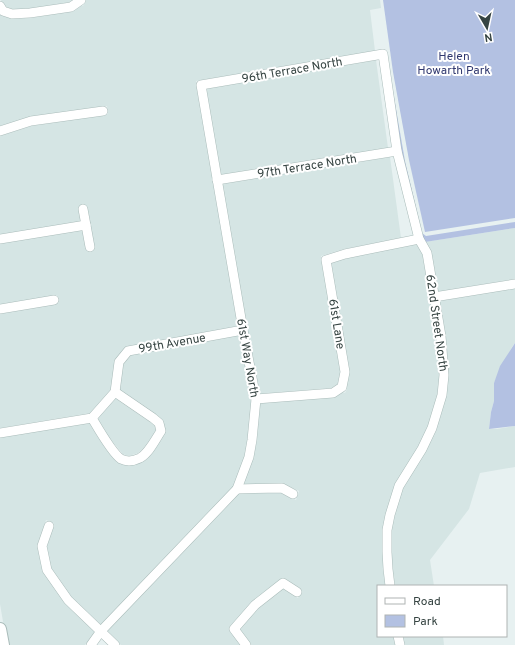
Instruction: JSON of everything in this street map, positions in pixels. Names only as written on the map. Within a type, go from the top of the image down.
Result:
[{"type":"street","points":[[0,6],[3,10],[12,14],[30,13],[71,7],[81,0]]},
{"type":"street","name":"96th Terrace North","points":[[201,85],[383,54]]},
{"type":"street","name":"62nd Street North","points":[[383,54],[397,151],[419,239],[427,253],[441,336],[444,375],[442,395],[432,428],[422,449],[399,486],[390,515],[387,530],[390,585]]},
{"type":"street","name":"61st Way North","points":[[91,645],[101,631],[237,489],[249,457],[256,399],[201,85]]},
{"type":"street","points":[[0,131],[31,122],[103,111]]},
{"type":"street","name":"97th Terrace North","points":[[217,180],[397,151]]},
{"type":"street","points":[[83,209],[90,247]]},
{"type":"street","points":[[0,239],[86,225]]},
{"type":"street","name":"61st Lane","points":[[256,399],[333,393],[342,387],[345,372],[326,260],[345,254],[419,239]]},
{"type":"street","points":[[434,297],[515,284]]},
{"type":"street","points":[[0,309],[54,300]]},
{"type":"street","name":"99th Avenue","points":[[114,392],[119,362],[128,351],[243,330]]},
{"type":"street","points":[[0,433],[92,418],[114,392],[160,423],[161,431],[152,446],[140,458],[129,461],[121,458],[102,436],[92,418]]},
{"type":"street","points":[[237,489],[282,488],[293,494]]},
{"type":"street","points":[[49,526],[42,546],[47,570],[68,600],[115,645]]},
{"type":"street","points":[[246,645],[234,629],[256,606],[283,583],[297,592]]},
{"type":"street","points":[[0,629],[2,645]]},
{"type":"shaded area","points":[[1,0],[73,0],[70,2],[30,9],[12,10],[5,7]]},
{"type":"shaded area","points":[[86,0],[380,0],[381,8],[370,10],[375,51],[196,81],[238,326],[127,347],[115,361],[111,390],[90,413],[0,428],[0,314],[59,303],[57,295],[0,305],[0,136],[32,126],[108,114],[107,106],[31,117],[0,126],[0,14],[12,19],[31,18],[72,11],[81,5],[83,6]]},
{"type":"shaded area","points":[[376,60],[388,148],[221,175],[205,89]]},
{"type":"shaded area","points":[[390,157],[401,238],[344,249],[321,256],[341,372],[338,384],[331,388],[259,394],[222,184]]},
{"type":"shaded area","points":[[515,228],[515,279],[438,292],[425,242]]},
{"type":"shaded area","points":[[417,244],[423,255],[437,337],[440,375],[438,394],[428,426],[418,447],[395,484],[383,552],[383,569],[386,585],[377,585],[377,637],[394,637],[396,645],[251,645],[239,629],[258,609],[283,588],[298,598],[302,591],[285,579],[281,579],[253,602],[231,625],[230,632],[241,645],[121,645],[107,631],[239,493],[281,493],[296,500],[299,491],[284,484],[243,484],[253,459],[257,440],[260,403],[333,397],[342,392],[345,393],[347,389],[346,387],[349,372],[331,263],[346,258]]},
{"type":"shaded area","points":[[515,288],[515,343],[494,383],[494,401],[489,429],[515,426],[515,467],[480,473],[469,509],[430,560],[434,585],[395,585],[391,552],[391,531],[394,517],[403,488],[436,431],[446,397],[448,375],[445,336],[439,301]]},
{"type":"shaded area","points":[[240,335],[252,399],[245,455],[233,487],[101,625],[71,597],[51,568],[47,547],[54,523],[46,520],[39,545],[43,571],[95,631],[85,645],[7,645],[0,604],[0,437],[90,423],[99,439],[118,461],[130,465],[141,462],[162,420],[119,390],[123,364],[130,355]]},
{"type":"shaded area","points":[[115,398],[156,426],[156,430],[149,443],[138,453],[129,456],[123,454],[105,433],[97,418]]},
{"type":"shaded area","points":[[403,637],[443,637],[444,645],[404,645]]},
{"type":"green space","name":"Helen Howarth Park","points":[[383,0],[515,0],[515,218],[425,232],[409,160],[393,72]]},
{"type":"green space","points":[[390,74],[405,161],[422,233],[426,236],[515,222],[515,228],[425,242],[423,238],[401,150]]},
{"type":"green space","points":[[515,343],[515,426],[489,429],[494,401],[494,383],[500,366]]}]
